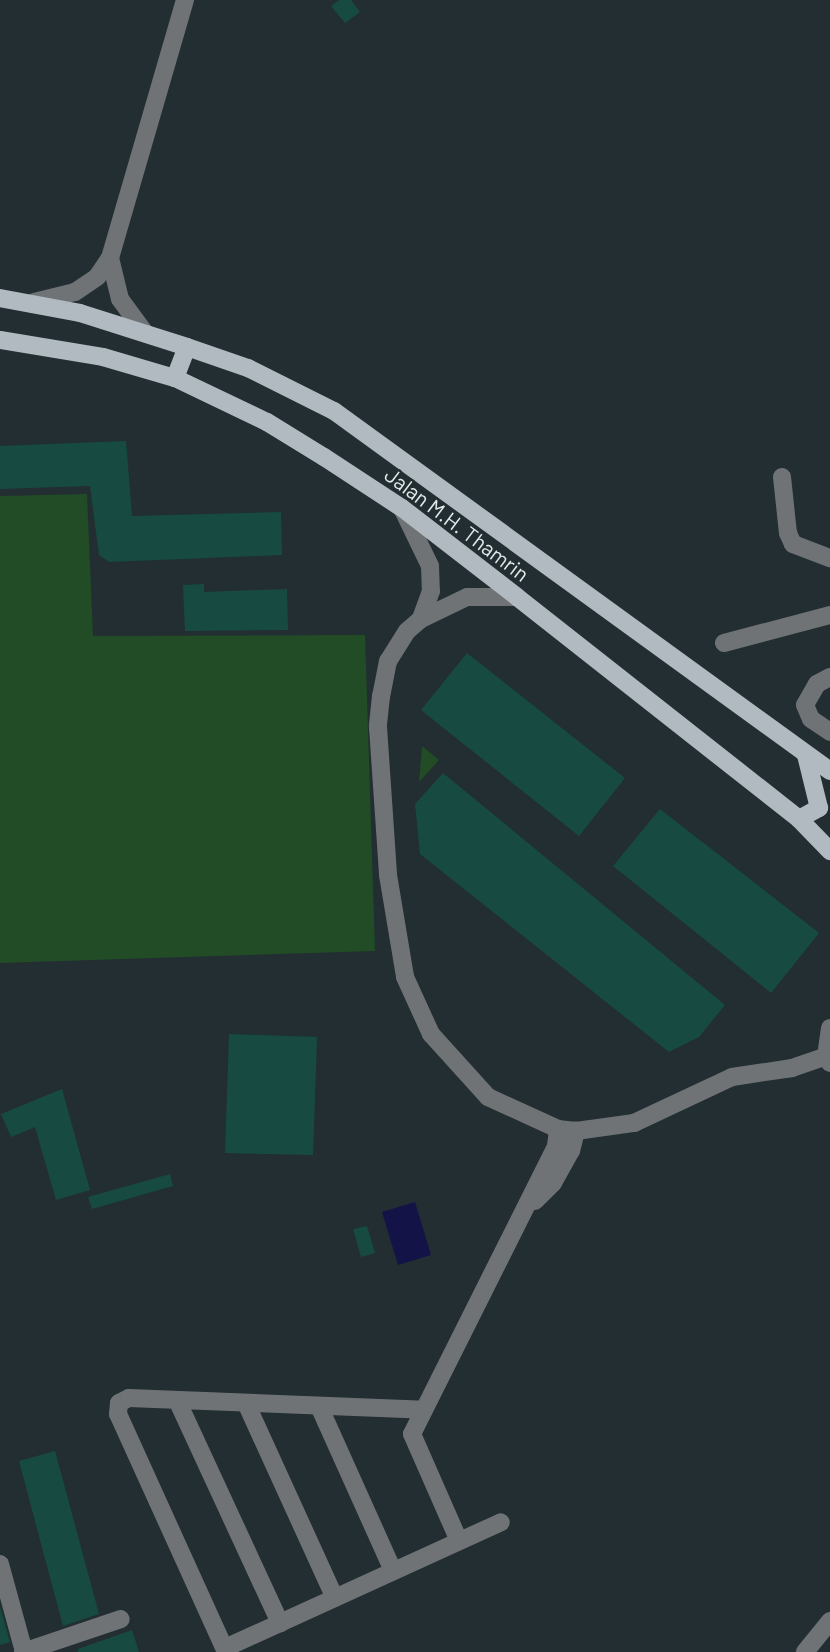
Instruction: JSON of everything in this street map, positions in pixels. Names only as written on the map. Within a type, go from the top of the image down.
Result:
[{"type":"main road","name":"Jalan M.H. Thamrin","points":[[0,298],[34,302],[187,347],[248,368],[334,411],[830,771]]},
{"type":"main road","name":"Jalan M.H. Thamrin","points":[[0,340],[103,356],[175,378],[267,422],[402,508],[799,819],[830,851]]},
{"type":"main road","points":[[175,378],[187,347]]},
{"type":"main road","points":[[799,819],[819,807],[806,755]]},
{"type":"street","points":[[34,302],[75,292],[97,277],[110,258],[186,0]]},
{"type":"street","points":[[110,258],[120,299],[145,333]]},
{"type":"street","points":[[782,477],[788,533],[793,544],[830,558]]},
{"type":"street","points":[[402,508],[430,566],[431,591],[421,619]]},
{"type":"street","points":[[517,597],[467,597],[421,619],[407,631],[388,660],[378,727],[388,875],[405,977],[431,1034],[488,1097],[567,1130],[634,1123],[732,1077],[792,1068],[828,1059],[830,1028]]},
{"type":"street","points":[[724,643],[830,615]]},
{"type":"street","points":[[830,677],[817,684],[805,705],[811,719],[830,732]]},
{"type":"street","points":[[459,1541],[412,1434],[556,1146],[567,1130]]},
{"type":"street","points":[[424,1410],[129,1398],[119,1403],[118,1414],[225,1650],[501,1522]]},
{"type":"street","points":[[177,1400],[280,1623]]},
{"type":"street","points":[[246,1403],[335,1598]]},
{"type":"street","points":[[319,1406],[393,1571]]},
{"type":"street","points":[[0,1564],[24,1652],[121,1619]]},
{"type":"street","points":[[805,1652],[830,1621]]},
{"type":"green space","points":[[87,494],[93,636],[365,635],[375,951],[0,963],[0,496]]},
{"type":"green space","points":[[422,746],[439,760],[419,782]]},
{"type":"shaded area","points":[[415,1202],[431,1255],[398,1265],[382,1212]]},
{"type":"building","points":[[339,0],[351,0],[360,12],[345,23],[331,6]]},
{"type":"building","points":[[126,441],[132,516],[281,512],[282,555],[109,562],[99,555],[90,486],[0,489],[0,446]]},
{"type":"building","points":[[204,584],[204,592],[287,589],[288,630],[185,631],[183,585]]},
{"type":"building","points":[[467,653],[625,778],[579,836],[421,710]]},
{"type":"building","points":[[443,773],[725,1005],[699,1037],[669,1052],[420,854],[415,804]]},
{"type":"building","points":[[660,809],[819,933],[771,993],[613,866]]},
{"type":"building","points":[[229,1034],[317,1037],[313,1155],[225,1153]]},
{"type":"building","points":[[62,1089],[90,1190],[56,1200],[35,1127],[11,1137],[1,1114]]},
{"type":"building","points":[[170,1174],[173,1186],[92,1209],[88,1197]]},
{"type":"building","points":[[367,1226],[375,1253],[361,1257],[353,1229]]},
{"type":"building","points":[[55,1451],[99,1614],[63,1626],[19,1461]]},
{"type":"building","points":[[0,1607],[10,1642],[0,1645]]},
{"type":"building","points":[[132,1630],[139,1652],[78,1652],[78,1649]]}]
